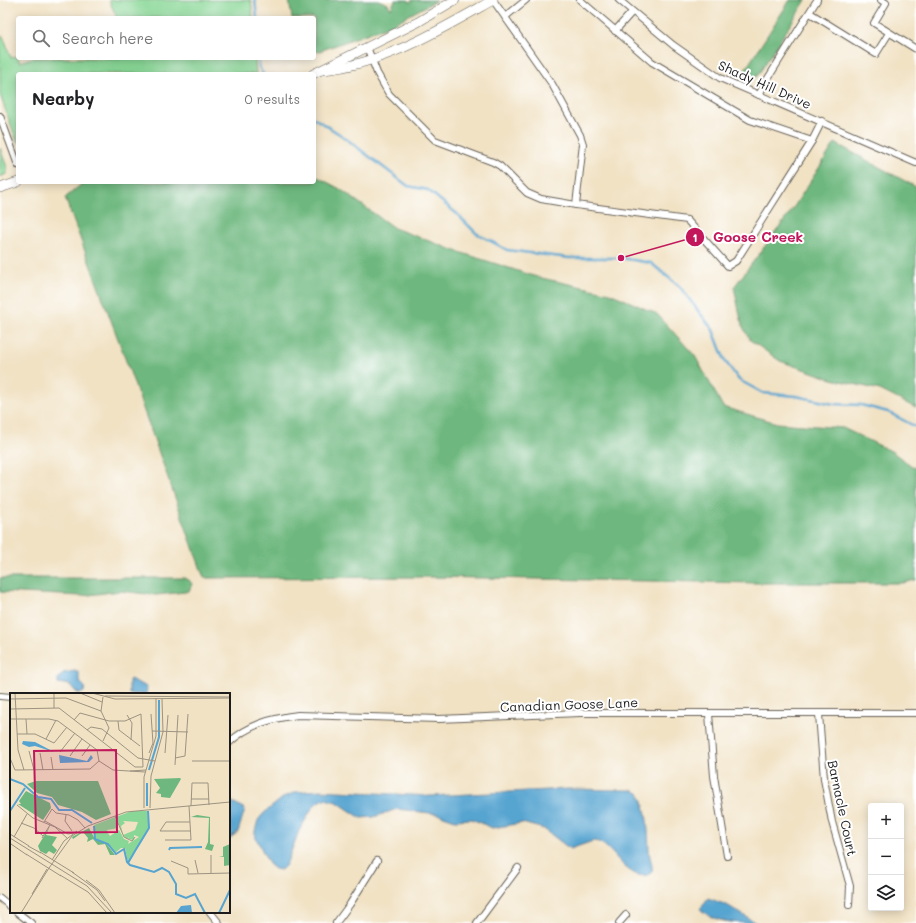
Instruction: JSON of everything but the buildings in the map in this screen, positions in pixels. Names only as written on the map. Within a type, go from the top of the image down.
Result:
[{"type":"main road","points":[[316,73],[418,22],[455,0]]},
{"type":"main road","points":[[323,70],[345,68],[411,44],[493,0]]},
{"type":"main road","points":[[0,188],[16,183]]},
{"type":"street","points":[[493,0],[552,84],[580,135],[583,144],[576,205]]},
{"type":"street","points":[[505,17],[526,0]]},
{"type":"street","points":[[580,0],[650,61],[750,120],[812,141]]},
{"type":"street","name":"Shady Hill Drive","points":[[619,0],[673,45],[720,78],[916,163]]},
{"type":"street","points":[[759,95],[817,0]]},
{"type":"street","points":[[881,0],[886,3],[874,23],[916,49]]},
{"type":"street","points":[[615,31],[632,12]]},
{"type":"street","points":[[810,13],[876,54],[889,32]]},
{"type":"street","points":[[367,47],[371,59],[389,94],[435,140],[493,162],[500,166],[527,193],[533,196],[576,205],[687,220],[728,266],[732,265],[812,141],[822,121]]},
{"type":"street","points":[[0,116],[16,160]]},
{"type":"street","points":[[0,696],[10,697]]},
{"type":"street","name":"Canadian Goose Lane","points":[[230,742],[253,726],[278,718],[298,715],[439,718],[580,714],[916,714]]},
{"type":"street","points":[[710,714],[714,776],[727,856]]},
{"type":"street","name":"Barnacle Court","points":[[819,714],[823,772],[832,822],[850,886],[849,905]]},
{"type":"street","points":[[336,923],[354,898],[376,861]]},
{"type":"street","points":[[477,923],[518,868]]},
{"type":"street","points":[[0,898],[10,906]]},
{"type":"street","points":[[18,913],[31,923]]},
{"type":"street","points":[[211,913],[219,923]]},
{"type":"street","points":[[619,923],[626,915]]},
{"type":"green space","points":[[109,0],[251,0],[253,16],[116,16]]},
{"type":"green space","points":[[289,0],[378,0],[388,4],[391,9],[395,0],[408,0],[410,3],[412,0],[437,0],[391,25],[317,52],[316,16],[292,16]]},
{"type":"green space","points":[[790,0],[806,0],[758,75],[754,78],[744,73],[747,67]]},
{"type":"green space","points":[[3,36],[11,58],[16,56],[16,60],[19,60],[20,62],[26,60],[255,60],[256,72],[16,72],[16,139],[0,95],[0,37]]},
{"type":"green space","points":[[835,143],[916,187],[916,408],[880,390],[832,379],[780,361],[750,340],[742,325],[734,287],[790,213]]},
{"type":"green space","points":[[0,148],[8,170],[6,172],[8,173],[0,177]]},
{"type":"green space","points":[[316,176],[340,189],[394,228],[456,251],[537,277],[610,293],[657,314],[695,356],[723,407],[777,423],[843,428],[891,451],[916,469],[916,580],[902,583],[757,583],[427,577],[204,578],[121,347],[65,198],[82,184],[316,184]]},
{"type":"green space","points":[[0,578],[184,578],[189,580],[192,584],[189,591],[185,592],[156,595],[120,591],[81,596],[0,592]]},
{"type":"water","points":[[75,671],[79,673],[79,681],[85,687],[84,692],[78,693],[70,685],[58,683],[58,679],[63,673]]},
{"type":"water","points":[[130,679],[145,686],[147,689],[146,693],[129,693]]},
{"type":"water","points":[[568,789],[632,790],[639,793],[646,813],[652,873],[644,875],[636,874],[630,871],[599,842],[593,841],[570,849],[544,829],[522,823],[492,828],[472,819],[455,820],[438,814],[397,809],[374,817],[361,818],[337,802],[325,799],[318,802],[313,807],[299,831],[286,865],[281,870],[275,869],[269,864],[255,836],[258,820],[264,813],[284,797],[296,792],[320,790],[430,796]]},
{"type":"water","points":[[230,801],[245,809],[238,832],[230,838]]},
{"type":"water","points":[[708,898],[727,905],[756,923],[719,920],[706,914],[700,909]]},
{"type":"waterway","points":[[255,0],[257,16]]},
{"type":"waterway","points":[[259,60],[259,67],[262,72]]},
{"type":"waterway","points":[[316,119],[341,135],[408,186],[428,190],[456,213],[476,233],[507,250],[569,258],[621,258],[651,263],[680,287],[713,330],[725,361],[739,380],[763,393],[796,396],[834,404],[861,405],[888,412],[916,427]]},
{"type":"place","name":"Goose Creek","points":[[621,258]]}]
